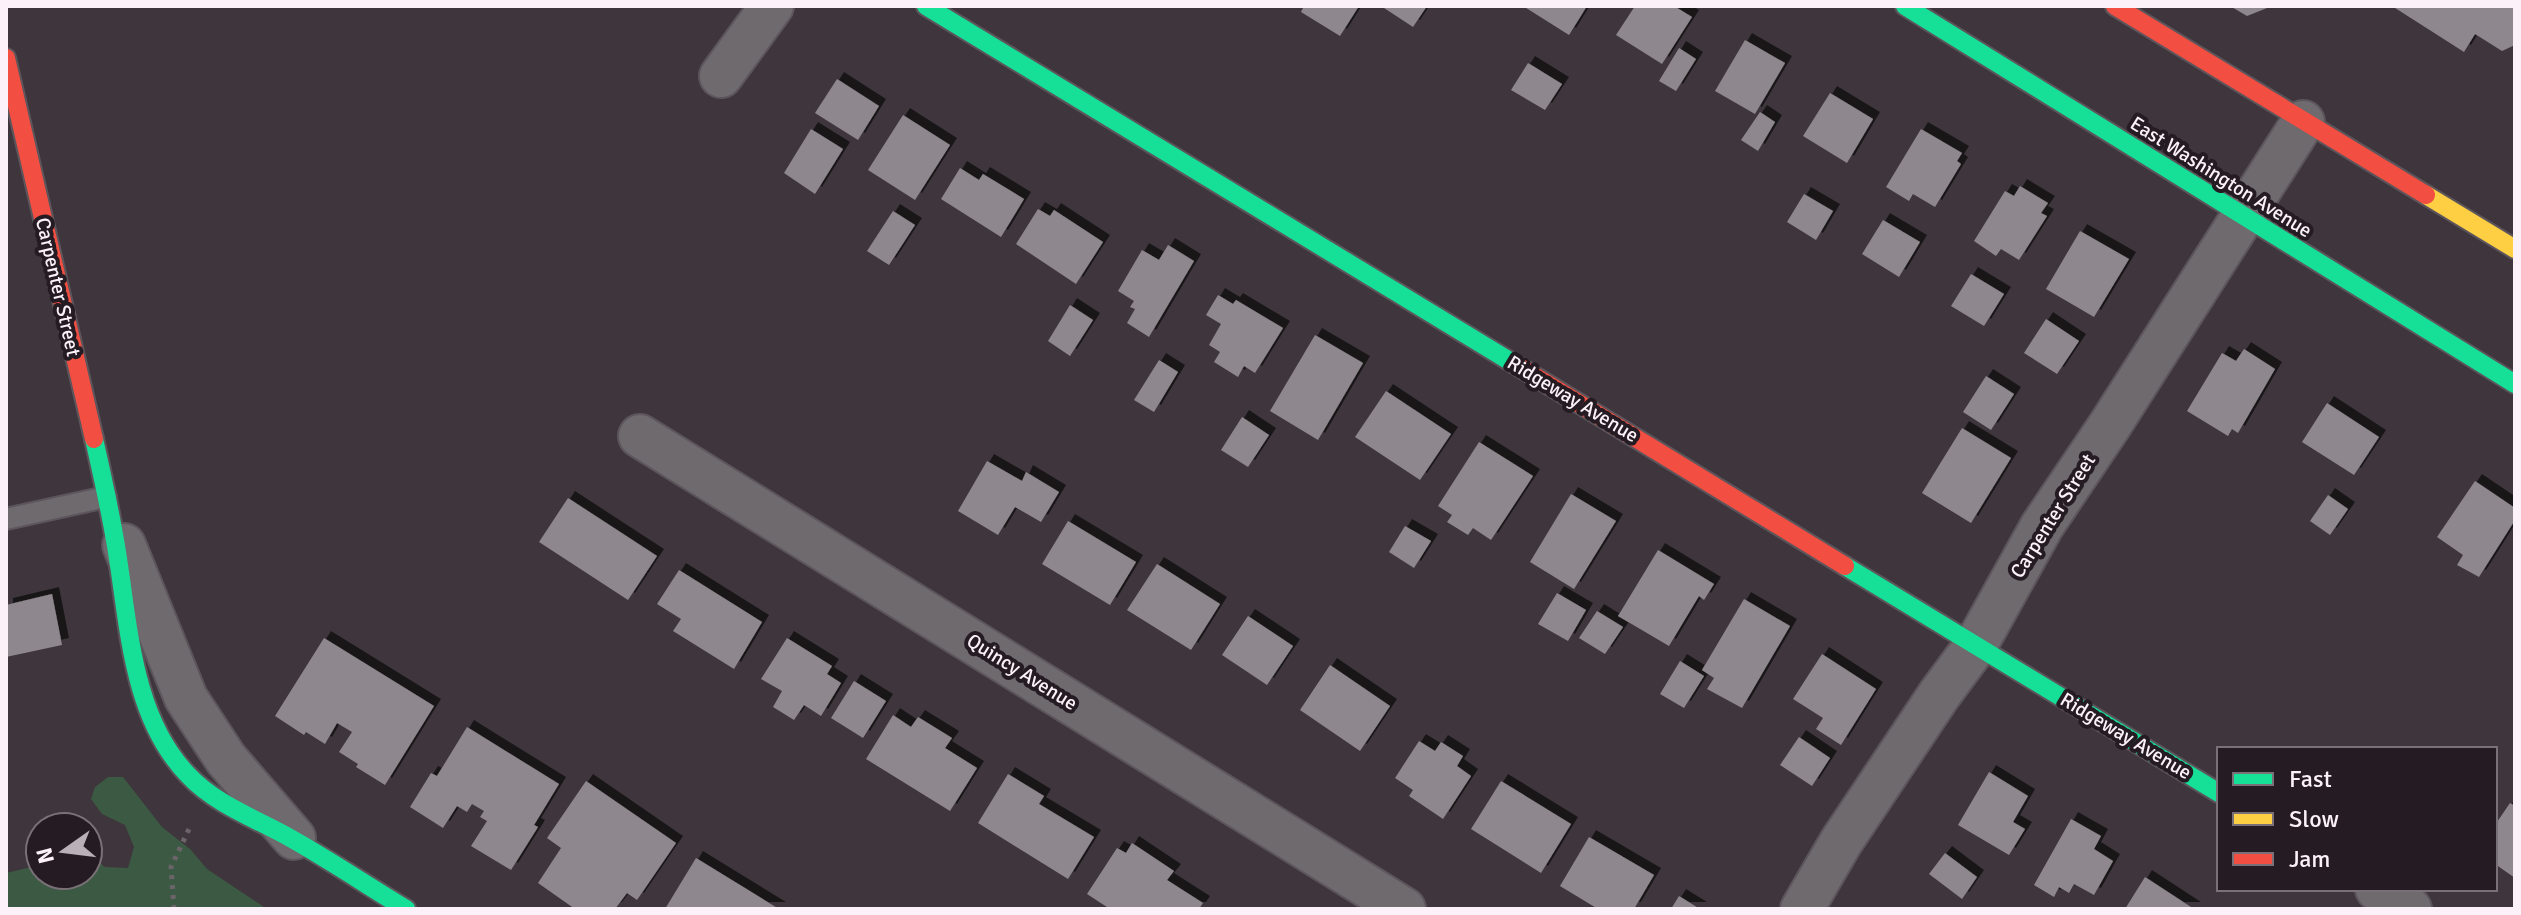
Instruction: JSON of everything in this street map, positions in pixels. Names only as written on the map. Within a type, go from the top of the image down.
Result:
[{"type":"street","points":[[721,76],[772,6]]},
{"type":"street","name":"Ridgeway Avenue","points":[[926,6],[2217,792]]},
{"type":"street","name":"East Washington Avenue","points":[[1905,6],[2515,384]]},
{"type":"street","points":[[2115,6],[2515,249]]},
{"type":"street","name":"Carpenter Street","points":[[6,58],[109,506],[186,698],[226,759],[297,842],[406,909]]},
{"type":"street","name":"Carpenter Street","points":[[1802,909],[1873,793],[1976,645],[2042,526],[2303,122]]},
{"type":"street","name":"Quincy Avenue","points":[[640,436],[1404,909]]},
{"type":"street","points":[[2380,891],[2410,909]]},
{"type":"lane","points":[[6,519],[109,506]]},
{"type":"path","points":[[174,909],[171,867],[194,819]]},
{"type":"green space","points":[[108,777],[123,777],[162,827],[190,849],[207,869],[267,909],[6,909],[6,873],[24,869],[24,891],[104,891],[104,866],[128,868],[134,847],[125,825],[104,815],[104,811],[100,811],[91,799],[95,787]]},
{"type":"building","points":[[1304,6],[1359,6],[1340,36],[1301,12]]},
{"type":"building","points":[[1381,6],[1427,6],[1413,27]]},
{"type":"building","points":[[1523,6],[1587,6],[1569,35]]},
{"type":"building","points":[[1635,6],[1674,6],[1692,17],[1662,64],[1616,35]]},
{"type":"building","points":[[2230,6],[2272,6],[2247,16]]},
{"type":"building","points":[[2392,6],[2515,6],[2515,45],[2502,51],[2475,34],[2464,52]]},
{"type":"building","points":[[1745,40],[1785,63],[1755,114],[1715,91]]},
{"type":"building","points":[[1679,48],[1696,59],[1676,91],[1659,81]]},
{"type":"building","points":[[1528,63],[1562,84],[1545,110],[1511,90]]},
{"type":"building","points":[[837,79],[879,106],[858,140],[815,113]]},
{"type":"building","points":[[1830,93],[1873,119],[1847,163],[1803,136]]},
{"type":"building","points":[[1760,112],[1775,122],[1758,151],[1741,140]]},
{"type":"building","points":[[903,115],[950,145],[915,200],[868,170]]},
{"type":"building","points":[[811,129],[843,149],[815,194],[784,173]]},
{"type":"building","points":[[1921,129],[1962,153],[1957,161],[1961,164],[1935,207],[1913,194],[1909,201],[1886,187]]},
{"type":"building","points":[[960,168],[979,180],[983,174],[1024,199],[1001,237],[941,199]]},
{"type":"building","points":[[2020,186],[2048,203],[2041,213],[2047,216],[2019,260],[2001,249],[1996,256],[1974,241],[2005,191],[2014,196]]},
{"type":"building","points":[[1804,194],[1833,211],[1816,240],[1787,222]]},
{"type":"building","points":[[1038,209],[1050,216],[1054,210],[1103,242],[1076,284],[1016,244]]},
{"type":"building","points":[[893,211],[915,225],[889,265],[867,251]]},
{"type":"building","points":[[1883,220],[1920,242],[1899,277],[1862,254]]},
{"type":"building","points":[[2080,231],[2129,259],[2094,317],[2046,289]]},
{"type":"building","points":[[1168,245],[1194,261],[1149,337],[1127,323],[1135,309],[1130,307],[1134,301],[1118,291],[1142,250],[1159,260]]},
{"type":"building","points":[[1971,274],[2004,294],[1984,326],[1951,306]]},
{"type":"building","points":[[1218,295],[1233,304],[1236,300],[1283,328],[1255,373],[1244,366],[1238,377],[1214,362],[1220,352],[1209,345],[1221,324],[1206,315]]},
{"type":"building","points":[[1070,305],[1093,320],[1070,356],[1048,341]]},
{"type":"building","points":[[2046,319],[2079,341],[2057,374],[2024,353]]},
{"type":"building","points":[[1315,335],[1363,363],[1318,440],[1270,411]]},
{"type":"building","points":[[2244,349],[2275,369],[2238,433],[2232,429],[2228,436],[2187,411],[2222,353],[2236,361]]},
{"type":"building","points":[[1159,360],[1178,372],[1154,412],[1134,400]]},
{"type":"building","points":[[1986,376],[2014,394],[1991,430],[1963,412]]},
{"type":"building","points":[[1386,391],[1451,434],[1420,480],[1355,437]]},
{"type":"building","points":[[2327,403],[2379,437],[2354,475],[2302,442]]},
{"type":"building","points":[[1242,417],[1269,435],[1248,467],[1221,450]]},
{"type":"building","points":[[1962,428],[2011,458],[1971,523],[1922,493]]},
{"type":"building","points":[[1479,442],[1533,476],[1491,540],[1473,528],[1468,535],[1447,522],[1452,515],[1438,506]]},
{"type":"building","points":[[987,461],[1022,481],[1026,472],[1059,492],[1041,522],[1015,507],[998,535],[958,511]]},
{"type":"building","points":[[2475,481],[2515,508],[2515,520],[2479,577],[2457,565],[2463,555],[2437,537]]},
{"type":"building","points":[[1571,494],[1616,521],[1574,589],[1530,562]]},
{"type":"building","points":[[2328,495],[2348,509],[2330,535],[2310,521]]},
{"type":"building","points":[[568,498],[657,556],[628,600],[539,542]]},
{"type":"building","points":[[1068,521],[1136,562],[1110,605],[1042,564]]},
{"type":"building","points":[[1405,526],[1431,541],[1414,568],[1389,552]]},
{"type":"building","points":[[1658,550],[1714,584],[1704,600],[1699,596],[1669,646],[1618,616]]},
{"type":"building","points":[[1157,564],[1220,604],[1191,650],[1127,610]]},
{"type":"building","points":[[679,570],[762,622],[734,669],[673,631],[681,619],[657,604]]},
{"type":"building","points":[[1557,593],[1586,610],[1568,641],[1538,624]]},
{"type":"building","points":[[52,594],[62,645],[6,657],[6,605]]},
{"type":"building","points":[[1744,599],[1790,626],[1742,708],[1707,689],[1714,678],[1702,670]]},
{"type":"building","points":[[1597,611],[1623,627],[1605,654],[1579,638]]},
{"type":"building","points":[[1248,616],[1293,646],[1267,685],[1222,655]]},
{"type":"building","points":[[324,638],[434,706],[385,785],[339,752],[352,732],[337,723],[325,744],[306,732],[304,735],[275,716]]},
{"type":"building","points":[[787,638],[832,666],[827,674],[841,683],[821,716],[804,705],[794,720],[773,707],[782,691],[761,679]]},
{"type":"building","points":[[1822,654],[1876,689],[1841,745],[1816,729],[1823,718],[1793,699]]},
{"type":"building","points":[[1680,661],[1704,676],[1684,708],[1660,694]]},
{"type":"building","points":[[1330,665],[1390,706],[1360,751],[1300,710]]},
{"type":"building","points":[[854,681],[886,701],[863,738],[831,718]]},
{"type":"building","points":[[893,715],[911,727],[918,717],[952,738],[945,748],[977,768],[950,811],[866,759]]},
{"type":"building","points":[[467,727],[559,784],[534,825],[538,827],[511,870],[471,846],[487,821],[480,817],[484,811],[472,804],[467,812],[457,806],[443,828],[410,807],[431,773],[437,776]]},
{"type":"building","points":[[1799,737],[1830,758],[1812,786],[1780,765]]},
{"type":"building","points":[[1419,741],[1435,751],[1441,742],[1463,756],[1457,766],[1471,776],[1443,819],[1409,796],[1413,790],[1395,778]]},
{"type":"building","points":[[1989,772],[2028,796],[2013,822],[2025,829],[2009,855],[1958,825]]},
{"type":"building","points":[[1008,774],[1044,796],[1039,804],[1094,837],[1068,879],[978,823]]},
{"type":"building","points":[[586,781],[676,843],[637,900],[627,893],[615,909],[575,909],[538,883],[561,848],[547,838]]},
{"type":"building","points":[[1501,781],[1571,824],[1541,873],[1471,829]]},
{"type":"building","points":[[2510,803],[2515,806],[2515,878],[2497,865],[2497,822]]},
{"type":"building","points":[[2071,819],[2101,836],[2094,849],[2113,861],[2094,895],[2074,884],[2069,893],[2059,887],[2054,897],[2034,885]]},
{"type":"building","points":[[1589,837],[1654,875],[1634,909],[1598,909],[1560,886]]},
{"type":"building","points":[[1132,843],[1174,871],[1167,880],[1203,903],[1199,909],[1110,909],[1087,894],[1117,848],[1126,853]]},
{"type":"building","points":[[1945,853],[1977,877],[1962,899],[1929,874]]},
{"type":"building","points":[[696,858],[779,909],[665,909]]},
{"type":"building","points":[[2145,877],[2194,909],[2125,909]]},
{"type":"building","points":[[1679,896],[1700,909],[1671,909]]},
{"type":"traffic: fast","points":[[926,6],[1521,368]]},
{"type":"traffic: fast","points":[[1905,6],[2515,384]]},
{"type":"traffic: fast","points":[[94,439],[114,533],[136,667],[144,697],[169,751],[188,775],[211,795],[307,847],[406,909]]},
{"type":"traffic: fast","points":[[1845,566],[2217,792]]},
{"type":"traffic: slow","points":[[2426,195],[2515,249]]},
{"type":"traffic: jam","points":[[2115,6],[2426,195]]},
{"type":"traffic: jam","points":[[6,58],[94,439]]},
{"type":"traffic: jam","points":[[1521,368],[1845,566]]}]
